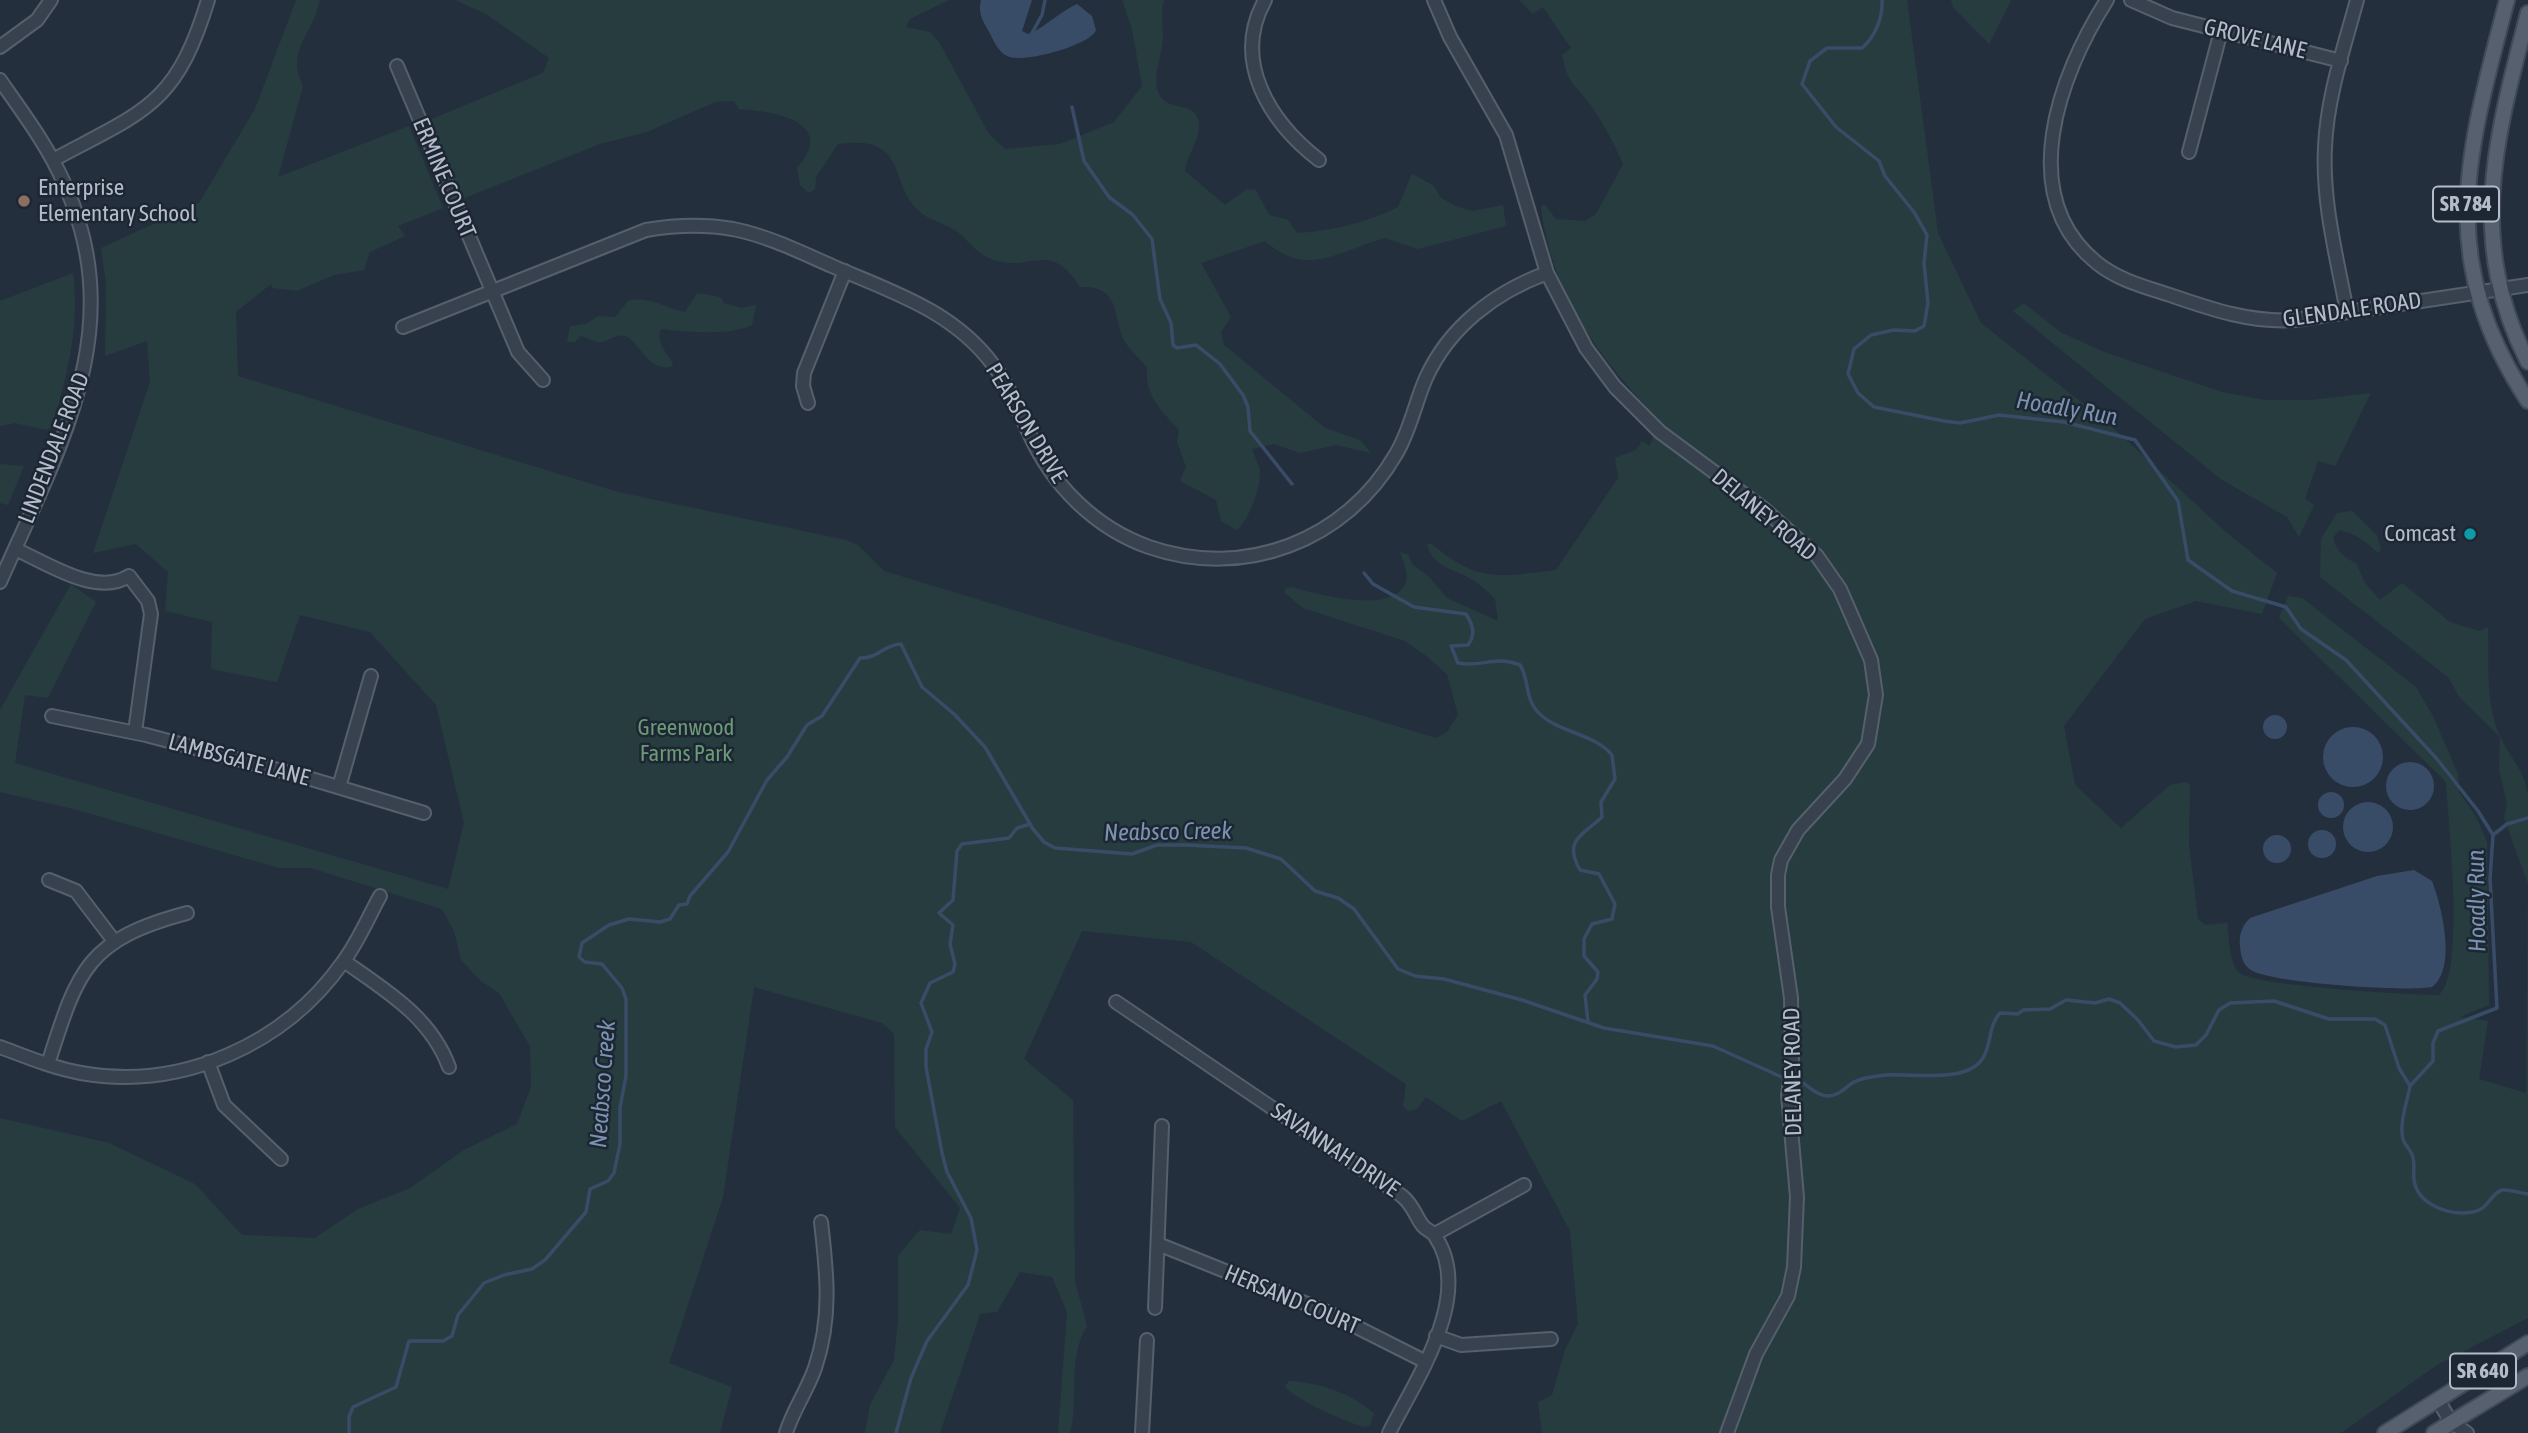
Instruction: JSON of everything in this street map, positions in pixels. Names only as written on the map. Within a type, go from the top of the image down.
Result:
[{"type":"main road","name":"SR 784","points":[[2507,0],[2477,119],[2468,172],[2468,239],[2479,292],[2505,360],[2528,401]]},
{"type":"main road","name":"SR 784","points":[[2528,13],[2501,119],[2491,183],[2491,234],[2499,289],[2528,362]]},
{"type":"main road","name":"SR 640","points":[[2385,1433],[2528,1342]]},
{"type":"main road","name":"SR 640","points":[[2434,1433],[2451,1427],[2528,1376]]},
{"type":"street","points":[[0,47],[30,26],[51,0]]},
{"type":"street","points":[[53,160],[139,114],[169,87],[190,54],[208,0]]},
{"type":"street","points":[[1265,0],[1254,34],[1255,73],[1259,89],[1275,117],[1319,160]]},
{"type":"street","name":"DELANEY ROAD","points":[[1434,0],[1450,37],[1506,135],[1547,273],[1586,348],[1640,414],[1681,449],[1764,509],[1823,563],[1852,612],[1871,660],[1876,695],[1868,744],[1845,779],[1798,831],[1784,853],[1777,875],[1778,906],[1791,998],[1792,1065],[1788,1095],[1797,1197],[1791,1285],[1782,1311],[1756,1354],[1727,1433]]},
{"type":"street","name":"GLENDALE ROAD","points":[[2107,0],[2070,78],[2051,146],[2050,176],[2053,196],[2071,236],[2082,250],[2110,272],[2219,312],[2243,318],[2282,321],[2528,285]]},
{"type":"street","name":"GROVE LANE","points":[[2131,0],[2172,18],[2341,61]]},
{"type":"street","points":[[2347,312],[2325,174],[2326,124],[2357,0]]},
{"type":"street","points":[[2189,152],[2221,31]]},
{"type":"street","name":"ERMINE COURT","points":[[397,66],[518,352],[542,380]]},
{"type":"street","name":"LINDENDALE ROAD","points":[[0,80],[53,160],[82,234],[92,299],[91,328],[83,380],[76,403],[0,582]]},
{"type":"street","name":"PEARSON DRIVE","points":[[403,327],[621,237],[654,228],[683,225],[754,234],[925,306],[967,334],[995,366],[1009,389],[1029,434],[1054,476],[1098,520],[1129,538],[1163,552],[1186,557],[1225,559],[1264,555],[1295,545],[1314,536],[1352,508],[1370,491],[1397,453],[1430,371],[1457,331],[1488,303],[1511,288],[1547,273]]},
{"type":"street","points":[[808,403],[803,386],[804,373],[845,271]]},
{"type":"street","points":[[15,549],[99,583],[116,583],[129,576],[148,601],[151,622],[135,732]]},
{"type":"street","points":[[338,787],[371,676]]},
{"type":"street","name":"LAMBSGATE LANE","points":[[52,716],[111,730],[135,732],[424,813]]},
{"type":"street","points":[[49,880],[76,891],[114,941]]},
{"type":"street","points":[[0,1047],[84,1073],[122,1076],[157,1074],[208,1062],[238,1051],[284,1023],[316,995],[344,961],[380,896]]},
{"type":"street","points":[[48,1064],[74,986],[86,966],[114,941],[144,926],[187,913]]},
{"type":"street","points":[[344,961],[415,1013],[433,1034],[449,1067]]},
{"type":"street","name":"SAVANNAH DRIVE","points":[[1116,1002],[1402,1196],[1415,1210],[1423,1227],[1434,1234],[1444,1255],[1450,1287],[1444,1318],[1389,1433]]},
{"type":"street","points":[[208,1062],[224,1105],[281,1159]]},
{"type":"street","points":[[1155,1308],[1162,1126]]},
{"type":"street","points":[[1434,1234],[1524,1185]]},
{"type":"street","points":[[786,1433],[824,1340],[829,1294],[821,1222]]},
{"type":"street","name":"HERSAND COURT","points":[[1158,1244],[1278,1291],[1424,1361]]},
{"type":"street","points":[[1436,1336],[1461,1345],[1551,1339]]},
{"type":"street","points":[[1142,1433],[1146,1340]]},
{"type":"street","points":[[2438,1400],[2451,1427],[2467,1433]]},
{"type":"green space","name":"Greenwood Farms Park","points":[[296,0],[320,0],[299,52],[298,73],[303,86],[278,177],[409,126],[443,208],[398,226],[405,236],[370,252],[364,270],[334,275],[297,291],[273,288],[271,284],[236,312],[238,376],[618,492],[846,540],[858,545],[884,571],[1436,738],[1447,732],[1458,715],[1447,674],[1405,641],[1303,608],[1285,593],[1285,589],[1291,587],[1352,600],[1385,599],[1397,593],[1405,584],[1406,568],[1400,552],[1408,555],[1413,565],[1428,576],[1447,598],[1498,621],[1495,599],[1476,582],[1438,562],[1427,544],[1432,544],[1462,566],[1490,574],[1556,570],[1618,478],[1615,458],[1636,450],[1642,441],[1650,446],[1659,419],[1598,348],[1581,323],[1555,268],[1541,207],[1544,204],[1556,219],[1585,221],[1596,214],[1623,164],[1589,102],[1567,74],[1562,55],[1571,48],[1543,7],[1533,14],[1519,0],[1907,0],[1938,233],[1981,323],[2110,425],[2228,534],[2277,573],[2262,614],[2196,601],[2145,619],[2064,726],[2075,785],[2121,828],[2170,785],[2185,782],[2190,784],[2189,846],[2198,919],[2205,925],[2227,923],[2232,958],[2241,974],[2305,986],[2439,995],[2447,981],[2454,928],[2446,782],[2279,618],[2288,596],[2302,598],[2416,687],[2433,716],[2458,774],[2459,792],[2476,817],[2487,842],[2489,1005],[2460,1017],[2488,1021],[2479,1079],[2526,1093],[2528,884],[2528,1318],[2437,1365],[2341,1433],[1542,1433],[1538,1402],[1552,1395],[1565,1350],[1578,1324],[1570,1231],[1501,1101],[1462,1121],[1426,1097],[1417,1109],[1408,1111],[1403,1106],[1406,1084],[1191,942],[1082,931],[1024,1059],[1073,1100],[1075,1281],[1087,1326],[1077,1351],[1070,1433],[1058,1433],[1067,1312],[1052,1277],[1020,1272],[997,1312],[980,1314],[940,1433],[865,1433],[870,1405],[894,1360],[898,1319],[898,1256],[920,1230],[951,1234],[960,1208],[895,1127],[894,1034],[882,1023],[754,987],[723,1197],[669,1363],[732,1387],[720,1433],[0,1433],[0,1118],[109,1143],[195,1184],[242,1235],[315,1238],[358,1209],[410,1188],[464,1150],[517,1124],[531,1087],[530,1046],[499,993],[481,981],[461,960],[454,931],[442,909],[311,868],[279,868],[74,809],[0,792],[0,710],[71,584],[96,602],[48,698],[25,695],[15,763],[448,889],[464,823],[436,705],[370,632],[300,615],[277,682],[211,669],[212,622],[165,611],[168,572],[136,544],[93,553],[150,382],[147,341],[105,356],[106,283],[101,248],[199,203],[255,109]]},
{"type":"green space","points":[[455,0],[949,0],[910,19],[906,27],[930,32],[939,42],[989,134],[1005,149],[1060,144],[1114,122],[1142,86],[1132,29],[1122,0],[1164,0],[1157,89],[1164,101],[1188,109],[1197,117],[1198,131],[1185,171],[1225,205],[1247,189],[1256,190],[1269,215],[1288,220],[1297,233],[1323,230],[1361,222],[1398,207],[1412,174],[1433,185],[1441,198],[1456,206],[1473,211],[1503,205],[1506,226],[1418,249],[1385,238],[1338,254],[1310,260],[1280,252],[1265,241],[1201,263],[1231,317],[1221,332],[1224,345],[1325,428],[1360,440],[1371,453],[1336,445],[1300,453],[1274,444],[1252,449],[1260,471],[1259,486],[1250,511],[1237,530],[1221,521],[1216,500],[1180,481],[1186,467],[1177,442],[1179,430],[1160,409],[1152,395],[1147,368],[1124,340],[1108,295],[1092,287],[1080,287],[1068,271],[1057,263],[1036,260],[1013,263],[983,255],[959,233],[916,208],[889,156],[879,148],[863,143],[838,144],[816,177],[815,189],[809,193],[800,185],[797,168],[808,152],[810,140],[806,130],[784,116],[739,109],[734,101],[715,102],[647,132],[600,144],[462,199],[429,120],[543,73],[549,58],[486,14]]},
{"type":"green space","points":[[1951,0],[2011,0],[1989,44],[1953,7]]},
{"type":"green space","points":[[73,273],[73,332],[67,370],[52,427],[46,430],[15,423],[0,426],[0,301]]},
{"type":"green space","points":[[697,293],[720,297],[724,303],[741,308],[756,305],[752,325],[720,332],[661,329],[661,345],[673,366],[665,367],[653,363],[625,336],[597,342],[581,336],[575,342],[567,342],[570,326],[586,324],[598,316],[615,317],[628,301],[650,301],[685,312]]},
{"type":"green space","points":[[2024,303],[2060,332],[2104,352],[2222,392],[2265,400],[2311,400],[2371,393],[2335,466],[2318,461],[2305,499],[2314,505],[2299,537],[2287,517],[2222,480],[2013,311]]},
{"type":"green space","points":[[0,464],[24,466],[8,505],[0,503]]},
{"type":"green space","points":[[2352,511],[2377,535],[2381,550],[2378,553],[2360,538],[2339,530],[2333,538],[2341,554],[2356,563],[2365,583],[2380,600],[2402,583],[2450,622],[2479,631],[2488,627],[2489,682],[2495,723],[2520,771],[2528,795],[2528,884],[2504,818],[2507,803],[2499,769],[2500,737],[2459,697],[2448,677],[2320,577],[2321,539],[2337,513]]},
{"type":"green space","points":[[1289,1381],[1311,1384],[1346,1395],[1374,1414],[1370,1425],[1358,1425],[1309,1403],[1285,1386]]},
{"type":"water","points":[[981,0],[1032,0],[1022,31],[1028,34],[1077,4],[1092,16],[1096,30],[1082,42],[1056,52],[1015,58],[1007,56],[998,48],[984,23],[980,12]]},
{"type":"water","points":[[2270,715],[2280,715],[2287,722],[2287,732],[2280,739],[2270,739],[2263,732],[2263,722]]},
{"type":"water","points":[[2353,727],[2370,732],[2378,740],[2383,757],[2378,774],[2370,782],[2353,787],[2336,782],[2328,774],[2323,757],[2328,740],[2336,732]]},
{"type":"water","points":[[2410,762],[2427,769],[2434,786],[2427,803],[2410,810],[2393,803],[2386,786],[2393,769]]},
{"type":"water","points":[[2331,792],[2340,796],[2344,805],[2340,814],[2331,818],[2322,814],[2318,805],[2322,796]]},
{"type":"water","points":[[2368,802],[2385,810],[2393,827],[2385,844],[2368,852],[2351,844],[2343,827],[2351,810]]},
{"type":"water","points":[[2322,830],[2332,834],[2336,844],[2332,854],[2322,858],[2312,854],[2308,844],[2312,834]]},
{"type":"water","points":[[2277,835],[2287,839],[2291,849],[2287,859],[2277,863],[2267,859],[2263,849],[2267,839]]},
{"type":"water","points":[[2414,870],[2432,881],[2443,921],[2446,952],[2444,966],[2440,978],[2432,987],[2339,985],[2284,979],[2263,975],[2251,970],[2244,963],[2240,950],[2240,935],[2250,918],[2377,876]]},
{"type":"waterway","points":[[1034,37],[1032,33],[1042,15],[1045,0]]},
{"type":"waterway","name":"Hoadly Run","points":[[1882,0],[1880,20],[1867,44],[1862,48],[1827,48],[1810,61],[1802,84],[1836,127],[1879,161],[1885,176],[1914,212],[1927,235],[1924,263],[1928,303],[1924,326],[1915,331],[1894,330],[1871,335],[1854,349],[1848,374],[1858,393],[1874,407],[1960,423],[1999,415],[2064,422],[2135,440],[2178,501],[2188,560],[2232,591],[2286,607],[2301,629],[2346,660],[2437,759],[2478,811],[2493,835],[2490,879],[2497,1008],[2438,1031],[2433,1043],[2433,1061],[2410,1086]]},
{"type":"waterway","points":[[1072,107],[1084,161],[1109,197],[1133,215],[1152,239],[1160,299],[1171,323],[1173,345],[1177,348],[1196,345],[1220,364],[1243,395],[1248,407],[1250,431],[1292,484]]},
{"type":"waterway","points":[[1364,573],[1373,584],[1414,607],[1466,614],[1473,633],[1468,645],[1451,646],[1458,663],[1503,661],[1520,665],[1530,699],[1544,718],[1595,742],[1612,755],[1615,779],[1601,802],[1602,817],[1577,839],[1573,852],[1580,870],[1599,874],[1615,904],[1612,919],[1592,924],[1584,939],[1584,956],[1598,972],[1597,979],[1585,995],[1588,1022]]},
{"type":"waterway","name":"Neabsco Creek","points":[[349,1433],[349,1417],[353,1407],[396,1387],[409,1341],[443,1341],[452,1336],[458,1315],[484,1283],[532,1269],[545,1260],[586,1212],[590,1189],[608,1181],[614,1173],[620,1144],[620,1108],[626,1076],[626,999],[622,988],[602,964],[585,962],[579,957],[582,943],[609,925],[629,919],[660,922],[670,919],[679,905],[687,904],[690,896],[728,852],[767,780],[787,757],[807,725],[822,716],[860,658],[895,645],[901,644],[922,687],[954,714],[985,747],[1033,829],[1044,842],[1055,848],[1132,854],[1157,845],[1186,845],[1246,848],[1281,859],[1315,891],[1338,898],[1354,909],[1398,969],[1415,976],[1444,979],[1522,1000],[1604,1028],[1713,1046],[1786,1079]]},
{"type":"waterway","points":[[2493,835],[2507,824],[2528,818]]},
{"type":"waterway","points":[[896,1433],[911,1378],[927,1341],[968,1285],[977,1250],[971,1218],[947,1172],[926,1067],[926,1049],[932,1032],[921,1003],[930,983],[953,972],[955,964],[950,944],[953,925],[939,913],[953,900],[957,851],[962,844],[1009,838],[1017,828],[1030,824]]},
{"type":"waterway","name":"Neabsco Creek","points":[[1794,1080],[1822,1095],[1831,1096],[1854,1082],[1870,1077],[1938,1076],[1965,1071],[1983,1058],[2000,1013],[2018,1014],[2023,1010],[2050,1009],[2066,1000],[2095,1003],[2109,999],[2120,1003],[2154,1041],[2176,1047],[2196,1045],[2206,1035],[2219,1010],[2230,1003],[2274,1001],[2329,1019],[2375,1019],[2385,1025],[2399,1068],[2410,1086],[2403,1120],[2403,1139],[2412,1155],[2417,1189],[2429,1203],[2464,1213],[2478,1211],[2502,1190],[2528,1194]]},
{"type":"place","name":"Enterprise Elementary School","points":[[24,201]]},
{"type":"place","name":"Comcast","points":[[2470,534]]}]
